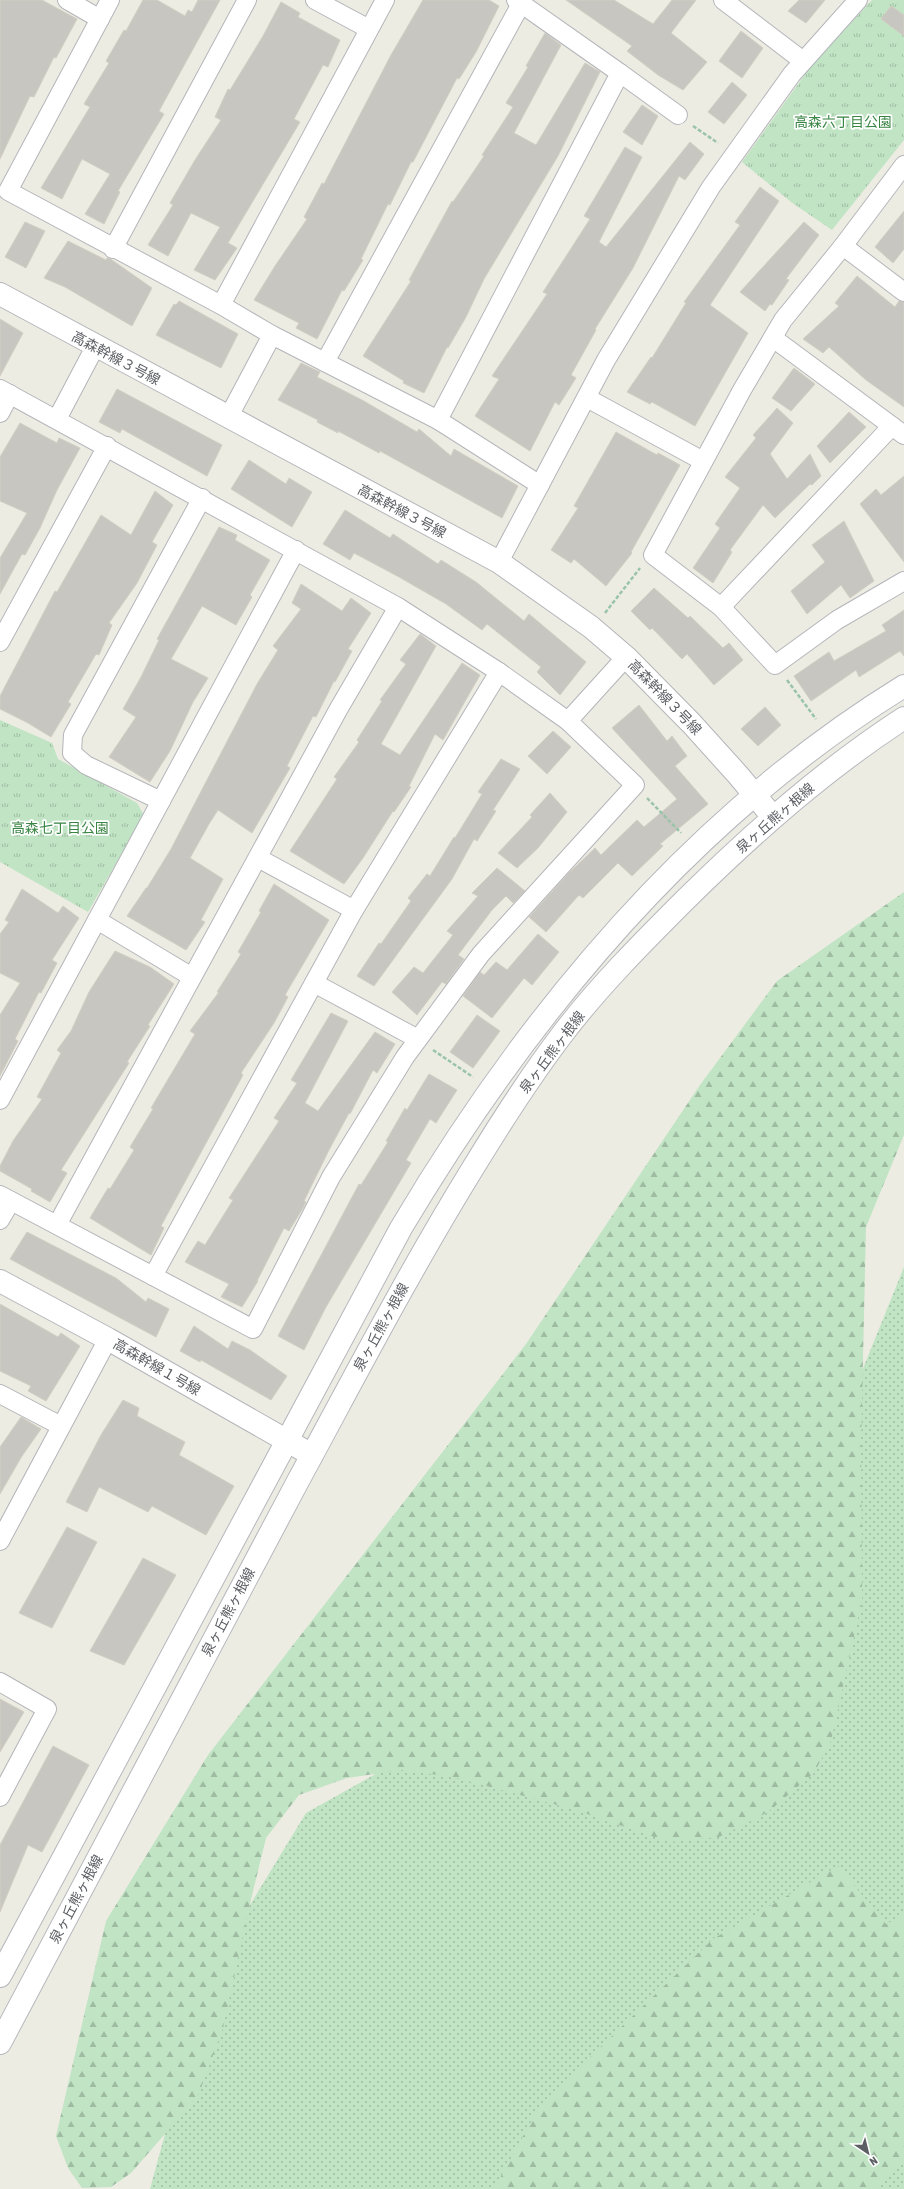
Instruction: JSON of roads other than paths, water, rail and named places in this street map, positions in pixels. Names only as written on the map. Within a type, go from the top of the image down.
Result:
[{"type":"main road","name":"高森幹線３号線","points":[[0,294],[228,418],[499,562],[591,627],[626,657],[692,724],[773,818]]},
{"type":"main road","name":"泉ヶ丘熊ヶ根線","points":[[0,1976],[401,1228],[438,1166],[489,1089],[550,1008],[626,917],[678,865],[754,795],[865,710],[904,686]]},
{"type":"main road","name":"泉ヶ丘熊ヶ根線","points":[[0,2044],[396,1299],[446,1212],[493,1135],[564,1031],[658,927],[773,818],[877,736],[904,718]]},
{"type":"main road","name":"高森幹線１号線","points":[[0,1282],[108,1339],[312,1455]]},
{"type":"street","points":[[67,0],[100,19]]},
{"type":"street","points":[[110,0],[8,191],[113,249],[221,305],[272,335],[438,420],[540,486]]},
{"type":"street","points":[[113,249],[247,0]]},
{"type":"street","points":[[315,0],[369,29]]},
{"type":"street","points":[[221,305],[385,0]]},
{"type":"street","points":[[723,0],[803,61]]},
{"type":"street","points":[[499,562],[606,360],[710,187],[803,61],[858,0]]},
{"type":"street","points":[[325,362],[519,2],[620,72],[678,115]]},
{"type":"street","points":[[438,420],[620,72]]},
{"type":"street","points":[[904,164],[843,246],[783,320],[703,461],[653,555],[721,607],[775,665],[837,620],[904,581]]},
{"type":"street","points":[[843,246],[904,292]]},
{"type":"street","points":[[228,418],[272,335]]},
{"type":"street","points":[[721,607],[898,430],[773,338]]},
{"type":"street","points":[[57,418],[95,346]]},
{"type":"street","points":[[0,413],[5,391],[57,418],[398,607],[499,672],[568,721],[635,785],[481,954],[418,1039],[331,1177],[253,1329],[5,1198],[0,1220]]},
{"type":"street","points":[[587,398],[703,461]]},
{"type":"street","points":[[0,642],[107,446]]},
{"type":"street","points":[[161,800],[86,766],[72,753],[73,735],[202,498]]},
{"type":"street","points":[[0,1100],[296,550]]},
{"type":"street","points":[[57,1225],[338,710],[398,607]]},
{"type":"street","points":[[568,721],[626,657]]},
{"type":"street","points":[[153,1276],[354,910],[499,672]]},
{"type":"street","points":[[258,858],[354,910]]},
{"type":"street","points":[[97,920],[192,977]]},
{"type":"street","points":[[314,983],[418,1039]]},
{"type":"street","points":[[0,1541],[108,1339]]},
{"type":"street","points":[[0,1394],[61,1426]]},
{"type":"street","points":[[0,1682],[47,1708],[0,1797]]},
{"type":"park label","name":"高森六丁目公園","points":[[843,122]]},
{"type":"park label","name":"高森七丁目公園","points":[[60,828]]}]
